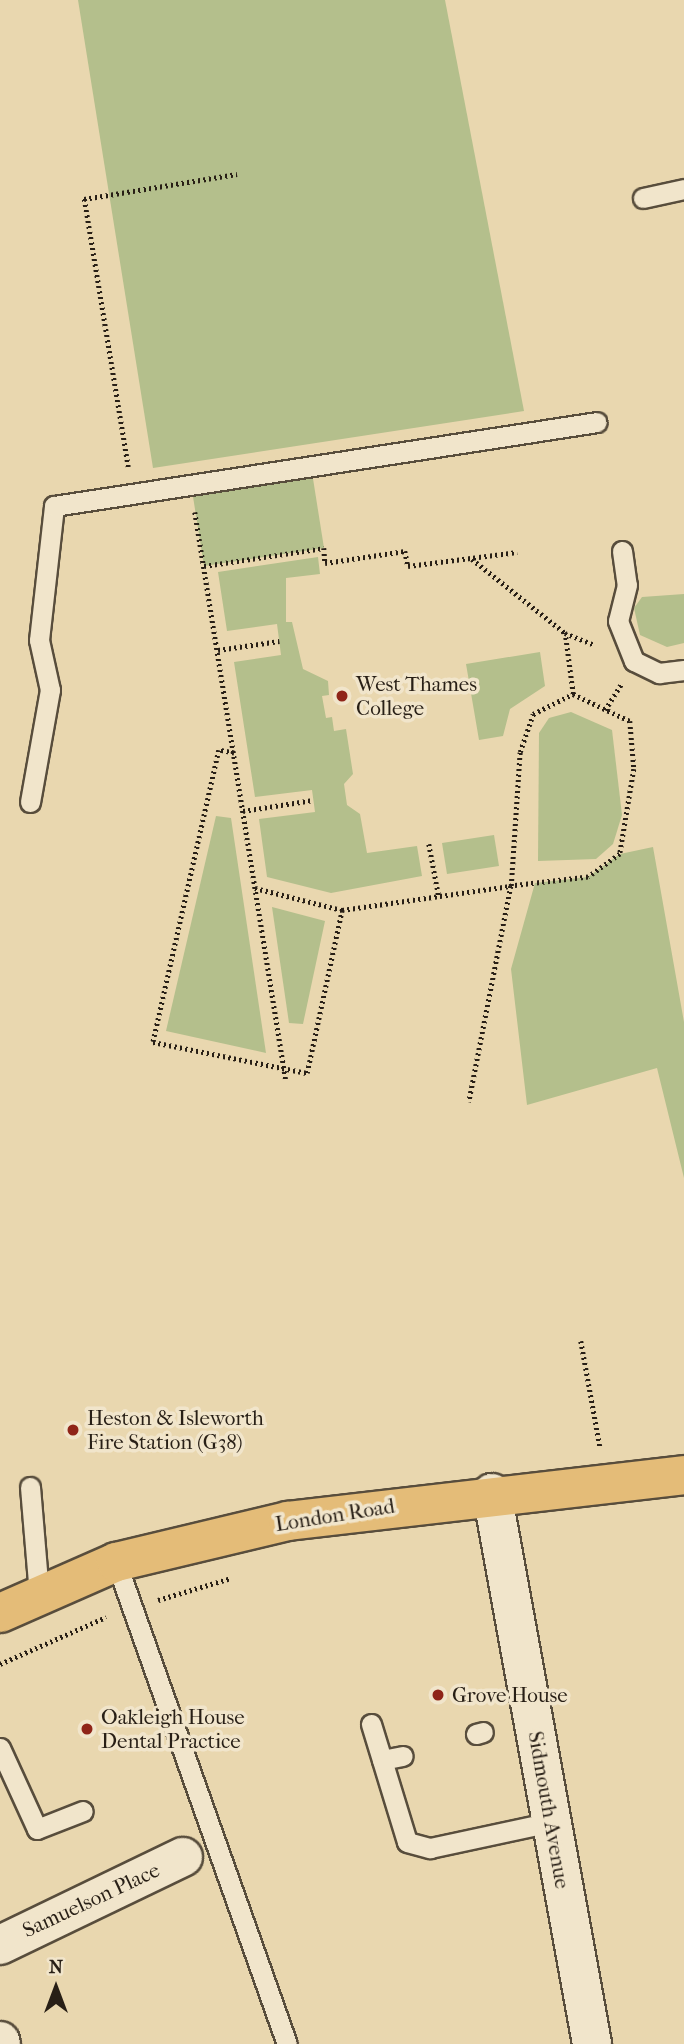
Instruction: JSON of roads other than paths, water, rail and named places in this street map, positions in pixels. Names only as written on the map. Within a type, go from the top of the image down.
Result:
[{"type":"main road","name":"London Road","points":[[0,1613],[116,1562],[288,1521],[492,1493],[684,1475]]},
{"type":"street","name":"Sidmouth Avenue","points":[[492,1493],[592,2044]]},
{"type":"street","name":"Samuelson Place","points":[[0,1945],[183,1857]]},
{"type":"lane","points":[[643,198],[684,189]]},
{"type":"lane","points":[[30,802],[50,690],[39,640],[54,506],[597,422]]},
{"type":"lane","points":[[622,551],[627,585],[618,621],[634,661],[659,673],[684,670]]},
{"type":"lane","points":[[30,1487],[39,1594]]},
{"type":"lane","points":[[116,1562],[287,2044]]},
{"type":"lane","points":[[371,1724],[407,1842],[417,1847],[551,1822]]},
{"type":"lane","points":[[0,1748],[37,1829],[83,1811]]},
{"type":"lane","points":[[382,1760],[403,1756]]},
{"type":"place","name":"West Thames College","points":[[342,696]]},
{"type":"place","name":"Heston & Isleworth Fire Station (G38)","points":[[73,1430]]},
{"type":"place","name":"Grove House","points":[[438,1695]]},
{"type":"place","name":"Oakleigh House Dental Practice","points":[[87,1729]]}]
